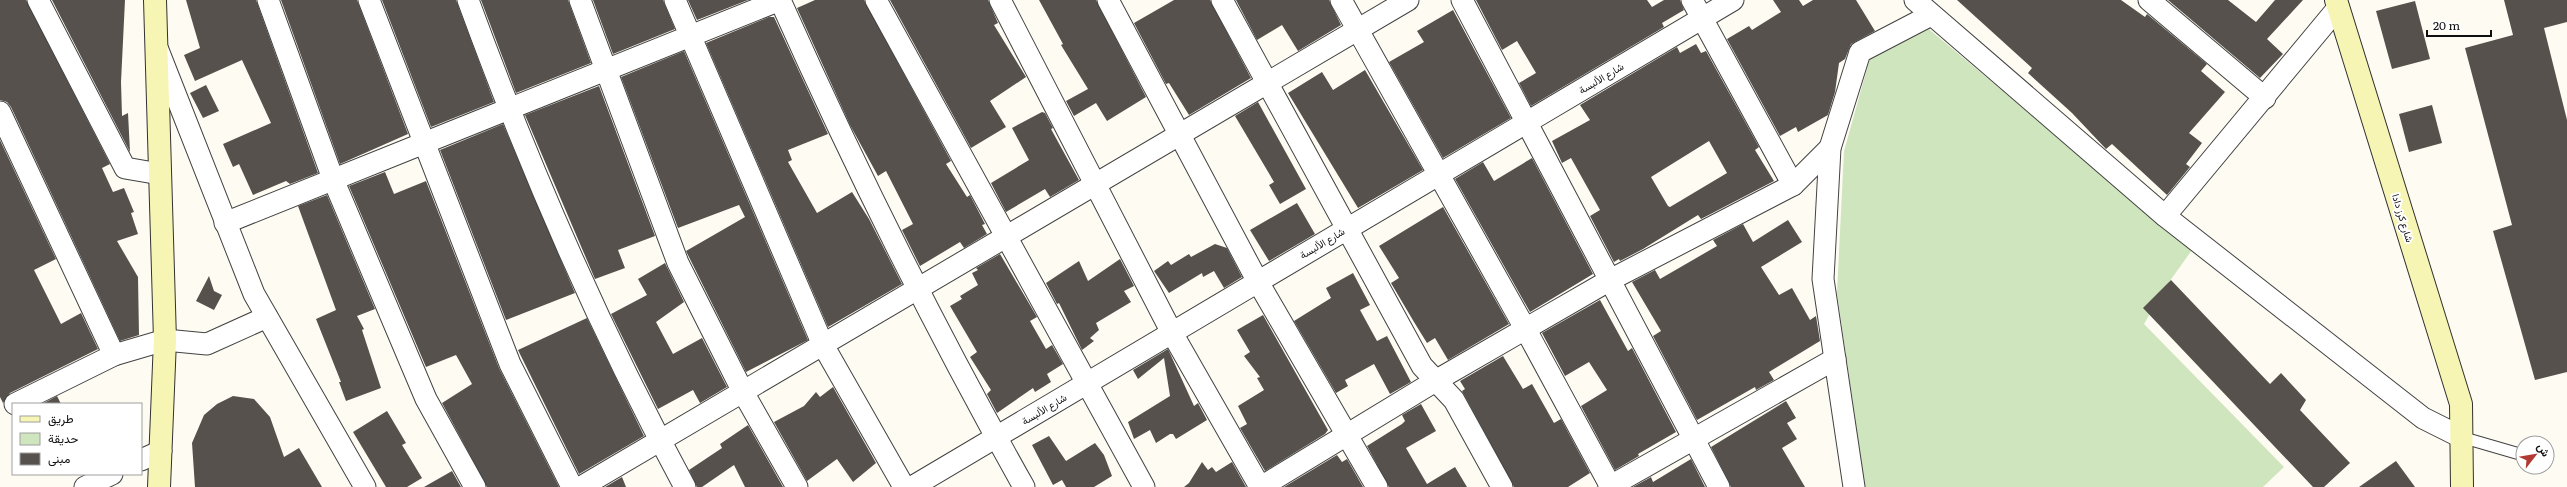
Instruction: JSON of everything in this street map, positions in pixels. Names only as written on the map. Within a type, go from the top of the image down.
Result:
[{"type":"main road","points":[[155,0],[165,340],[159,487]]},
{"type":"main road","name":"شارع كرز دادا","points":[[2337,5],[2460,404],[2461,438]]},
{"type":"main road","points":[[2455,487],[2461,438]]},
{"type":"main road","points":[[2461,438],[2462,487]]},
{"type":"street","points":[[38,0],[125,168],[160,174]]},
{"type":"street","points":[[268,0],[333,179],[426,399],[475,487]]},
{"type":"street","points":[[369,0],[423,143],[510,364],[572,487]]},
{"type":"street","points":[[468,0],[508,109],[592,302],[660,441],[685,487]]},
{"type":"street","points":[[580,0],[678,263],[744,392],[797,487]]},
{"type":"street","points":[[675,0],[689,37],[823,345],[904,487]]},
{"type":"street","points":[[225,223],[780,0],[851,158],[918,289],[1024,487]]},
{"type":"street","points":[[876,0],[1144,487]]},
{"type":"street","points":[[1000,0],[1172,333],[1260,487],[1437,380],[1526,330],[1610,280],[1793,185],[1830,148]]},
{"type":"street","points":[[1108,0],[1258,282],[1377,487]]},
{"type":"street","points":[[1222,0],[1348,228],[1422,366],[1437,380],[1454,400],[1502,487]]},
{"type":"street","points":[[1340,0],[1526,330],[1610,487],[1835,359]]},
{"type":"street","points":[[581,487],[1408,0]]},
{"type":"street","points":[[1462,0],[1718,487]]},
{"type":"street","name":"شارع الألبسة","points":[[912,487],[1526,122],[1697,9],[1733,0]]},
{"type":"street","points":[[1915,0],[2165,216],[2423,418],[2461,438]]},
{"type":"street","points":[[2149,0],[2265,98]]},
{"type":"street","points":[[2165,216],[2265,98],[2337,5]]},
{"type":"street","points":[[1697,9],[1793,185]]},
{"type":"street","points":[[1854,487],[1823,279],[1830,148],[1860,52],[1931,15]]},
{"type":"street","points":[[156,45],[254,294],[365,487]]},
{"type":"street","points":[[0,112],[114,355]]},
{"type":"street","points":[[18,403],[114,355],[165,340],[207,344],[267,318]]},
{"type":"street","points":[[0,412],[12,406]]},
{"type":"street","points":[[142,460],[161,451]]},
{"type":"street","points":[[85,487],[110,475]]},
{"type":"lane","points":[[2461,438],[2515,453]]},
{"type":"green space","points":[[1931,15],[1930,30],[2192,250],[2167,285],[2144,324],[2284,467],[2263,487],[1865,487],[1837,293],[1844,151],[1870,58]]},
{"type":"building","points":[[0,0],[26,0],[110,164],[102,168],[113,192],[124,188],[134,212],[131,213],[138,234],[117,241],[138,277],[139,335],[120,341],[11,107],[7,102],[0,100]]},
{"type":"building","points":[[52,0],[125,0],[121,82],[122,116],[128,113],[130,152]]},
{"type":"building","points":[[186,0],[256,0],[318,173],[290,184],[286,181],[253,195],[239,164],[233,167],[223,144],[271,123],[242,60],[195,81],[184,55],[200,48]]},
{"type":"building","points":[[281,0],[357,0],[408,134],[340,164]]},
{"type":"building","points":[[382,0],[456,0],[494,102],[431,127]]},
{"type":"building","points":[[481,0],[568,0],[591,63],[516,93]]},
{"type":"building","points":[[593,0],[663,0],[675,29],[613,54]]},
{"type":"building","points":[[688,0],[748,0],[697,20]]},
{"type":"building","points":[[815,0],[864,0],[951,161],[946,164],[967,197],[970,195],[985,224],[982,225],[987,234],[964,248],[960,242],[920,266],[902,230],[913,224],[886,171],[878,176],[850,125],[797,8]]},
{"type":"building","points":[[890,0],[988,0],[998,23],[994,25],[1026,77],[990,101],[1006,127],[971,148]]},
{"type":"building","points":[[1039,0],[1096,0],[1146,97],[1107,121],[1096,103],[1074,116],[1066,101],[1088,89],[1061,45],[1063,44]]},
{"type":"building","points":[[1174,0],[1210,0],[1251,78],[1189,115],[1169,83],[1166,84],[1134,23]]},
{"type":"building","points":[[1236,0],[1329,0],[1341,25],[1298,51],[1282,25],[1257,40]]},
{"type":"building","points":[[1476,0],[1647,0],[1652,7],[1664,0],[1680,0],[1684,10],[1662,23],[1664,27],[1531,106],[1519,83],[1536,73],[1517,41],[1502,50]]},
{"type":"building","points":[[1773,0],[1799,0],[1803,6],[1813,0],[1856,0],[1875,31],[1851,44],[1845,59],[1839,63],[1835,92],[1828,115],[1798,132],[1796,127],[1780,136],[1727,39],[1749,26],[1752,30],[1781,12]]},
{"type":"building","points":[[1957,0],[2121,0],[2145,17],[2147,14],[2207,64],[2201,71],[2225,92],[2189,133],[2202,143],[2186,164],[2190,167],[2167,195],[2112,144],[2106,149],[2072,113],[2028,73],[2032,68]]},
{"type":"building","points":[[2168,0],[2228,0],[2256,22],[2275,0],[2303,0],[2267,39],[2283,54],[2260,78]]},
{"type":"building","points":[[2504,0],[2567,0],[2567,22],[2544,28],[2567,120],[2567,372],[2535,380],[2493,231],[2512,225],[2465,48],[2513,35]]},
{"type":"building","points":[[2415,1],[2430,59],[2392,69],[2376,11]]},
{"type":"building","points":[[1453,10],[1511,118],[1443,158],[1389,62],[1424,42],[1417,31]]},
{"type":"building","points":[[769,17],[774,17],[828,134],[788,150],[792,160],[788,162],[817,213],[852,192],[869,219],[902,284],[828,327],[706,43]]},
{"type":"building","points":[[1696,44],[1701,53],[1706,51],[1759,147],[1755,150],[1774,181],[1701,219],[1698,215],[1643,249],[1620,261],[1619,259],[1614,262],[1590,216],[1600,210],[1571,158],[1562,163],[1552,141],[1590,120],[1580,105],[1677,47],[1680,53]],"holes":[[[1709,141],[1727,173],[1670,207],[1651,177]]]},
{"type":"building","points":[[684,51],[808,340],[746,372],[686,251],[745,217],[739,205],[678,228],[621,77]]},
{"type":"building","points":[[1365,70],[1423,170],[1358,208],[1288,93],[1322,72],[1333,90]]},
{"type":"building","points":[[206,85],[219,111],[203,118],[190,93]]},
{"type":"building","points":[[599,86],[655,236],[618,250],[625,268],[595,279],[525,115]]},
{"type":"building","points":[[1258,102],[1306,189],[1280,204],[1269,185],[1274,182],[1235,116]]},
{"type":"building","points":[[2432,105],[2442,143],[2409,152],[2399,114]]},
{"type":"building","points":[[1042,112],[1045,113],[1053,128],[1051,129],[1079,180],[1050,197],[1045,189],[1006,212],[991,183],[1029,160],[1012,128]]},
{"type":"building","points":[[503,124],[575,293],[506,320],[440,150]]},
{"type":"building","points":[[0,140],[56,259],[34,270],[61,324],[81,313],[98,349],[10,393],[3,403],[0,397]]},
{"type":"building","points":[[1532,158],[1593,274],[1530,312],[1455,179],[1483,162],[1494,181]]},
{"type":"building","points":[[385,172],[394,194],[426,181],[499,368],[559,487],[487,487],[442,403],[472,384],[456,355],[426,367],[349,186]]},
{"type":"building","points":[[327,195],[375,309],[357,316],[364,329],[362,330],[381,388],[346,401],[339,382],[341,382],[316,319],[336,310],[298,206]]},
{"type":"building","points":[[1297,203],[1315,234],[1269,261],[1250,230]]},
{"type":"building","points":[[1443,207],[1509,324],[1448,360],[1435,338],[1427,343],[1414,322],[1391,283],[1399,278],[1379,246]]},
{"type":"building","points":[[1788,220],[1802,242],[1761,267],[1779,295],[1792,288],[1810,320],[1816,316],[1820,341],[1769,372],[1774,380],[1756,390],[1755,387],[1697,420],[1653,336],[1661,331],[1632,282],[1655,270],[1660,279],[1717,246],[1713,240],[1743,224],[1753,242]]},
{"type":"building","points":[[1215,244],[1227,248],[1242,277],[1224,288],[1214,271],[1203,277],[1202,273],[1169,293],[1154,271],[1168,261],[1171,265],[1189,254],[1191,257]]},
{"type":"building","points":[[1000,254],[1037,317],[1030,321],[1046,349],[1052,345],[1063,364],[1047,374],[1051,382],[1035,392],[1033,388],[997,413],[987,394],[991,390],[970,357],[977,352],[950,306],[962,299],[960,296],[978,285],[972,273],[978,270],[976,268]]},
{"type":"building","points":[[1120,259],[1134,286],[1124,291],[1131,302],[1096,323],[1099,330],[1090,338],[1094,341],[1082,350],[1059,303],[1057,304],[1046,283],[1079,261],[1088,281]]},
{"type":"building","points":[[665,263],[684,302],[656,322],[673,354],[702,338],[727,387],[700,403],[693,390],[658,409],[611,314],[647,295],[638,279]]},
{"type":"building","points":[[1353,273],[1370,305],[1360,310],[1377,341],[1387,336],[1411,382],[1390,394],[1374,364],[1345,380],[1348,386],[1336,393],[1294,321],[1331,298],[1326,288]]},
{"type":"building","points":[[209,276],[214,291],[222,295],[214,310],[196,301]]},
{"type":"building","points":[[2171,280],[2270,384],[2281,373],[2306,400],[2300,410],[2350,463],[2324,487],[2313,487],[2143,308]]},
{"type":"building","points":[[1600,300],[1628,351],[1632,348],[1676,432],[1638,454],[1639,456],[1615,470],[1581,406],[1607,390],[1589,362],[1565,376],[1542,333]]},
{"type":"building","points":[[1263,315],[1328,430],[1325,434],[1265,471],[1240,428],[1247,424],[1238,406],[1264,390],[1257,378],[1260,377],[1244,356],[1250,352],[1237,330]]},
{"type":"building","points":[[587,318],[644,436],[579,474],[518,350]]},
{"type":"building","points":[[1168,349],[1194,406],[1198,403],[1207,420],[1176,439],[1173,434],[1170,434],[1156,443],[1150,430],[1134,439],[1128,422],[1170,396],[1164,358],[1138,379],[1133,370]]},
{"type":"building","points":[[1503,356],[1523,389],[1532,384],[1554,423],[1561,419],[1590,473],[1568,487],[1514,487],[1462,391],[1465,389],[1460,381]]},
{"type":"building","points":[[833,387],[876,463],[853,482],[837,459],[807,481],[774,422],[804,406],[816,392],[820,397]]},
{"type":"building","points":[[57,396],[60,403],[44,403]]},
{"type":"building","points":[[233,396],[254,399],[270,417],[284,457],[299,448],[322,487],[195,487],[192,443],[204,415],[217,404]]},
{"type":"building","points":[[1786,401],[1796,418],[1787,423],[1797,439],[1782,448],[1805,487],[1731,487],[1711,447]]},
{"type":"building","points":[[1421,404],[1436,431],[1406,448],[1427,484],[1455,467],[1467,487],[1389,487],[1367,446],[1402,424],[1405,421],[1402,415]]},
{"type":"building","points":[[387,411],[406,443],[402,445],[422,478],[407,487],[386,487],[353,432]]},
{"type":"building","points":[[748,425],[783,487],[745,487],[734,465],[702,487],[697,487],[689,470],[722,448],[720,444]]},
{"type":"building","points":[[1049,436],[1066,461],[1095,443],[1104,455],[1112,476],[1094,487],[1066,487],[1062,480],[1053,485],[1032,445]]},
{"type":"building","points":[[1337,455],[1342,462],[1347,459],[1363,487],[1284,487]]},
{"type":"building","points":[[1691,459],[1705,487],[1633,487],[1651,477],[1653,482]]},
{"type":"building","points":[[2396,461],[2415,487],[2359,487]]},
{"type":"building","points":[[1202,462],[1208,470],[1212,467],[1216,472],[1232,462],[1246,487],[1184,487],[1189,483]]},
{"type":"building","points":[[452,471],[461,487],[424,487]]},
{"type":"building","points":[[622,477],[626,487],[605,487]]}]
